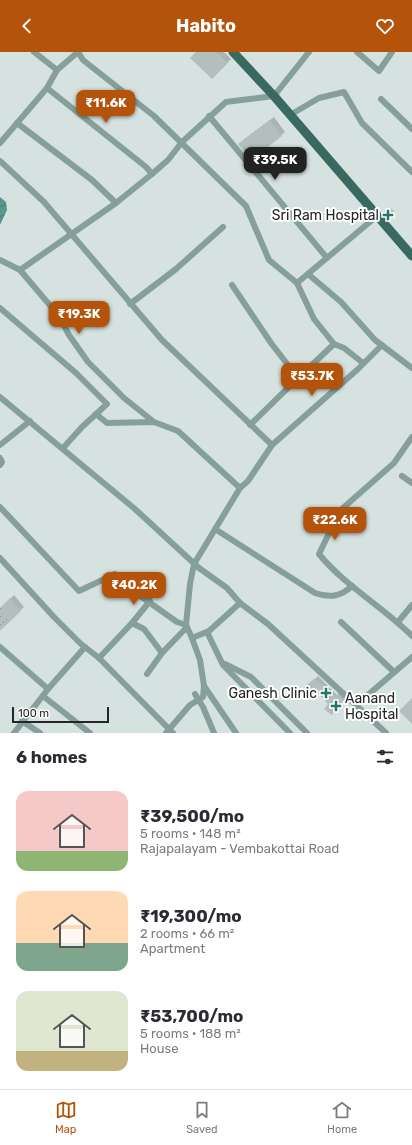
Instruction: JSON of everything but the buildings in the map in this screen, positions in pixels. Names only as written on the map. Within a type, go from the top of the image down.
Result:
[{"type":"main road","points":[[233,52],[274,96],[412,256]]},
{"type":"street","points":[[34,52],[57,70]]},
{"type":"street","points":[[0,143],[47,88],[57,70],[78,52],[83,60],[154,116],[246,206],[269,260],[297,283],[314,319],[334,344],[344,348],[363,363]]},
{"type":"street","points":[[20,270],[116,203],[152,174],[168,160],[182,142],[226,102],[274,96],[309,52]]},
{"type":"street","points":[[357,52],[379,71],[392,52]]},
{"type":"street","points":[[47,88],[146,167],[152,174]]},
{"type":"street","points":[[290,115],[319,98],[344,92],[362,123],[412,172]]},
{"type":"street","points":[[380,98],[412,129]]},
{"type":"street","points":[[209,116],[327,258]]},
{"type":"street","points":[[17,123],[92,180],[116,203]]},
{"type":"street","points":[[0,161],[44,202],[162,340],[272,445]]},
{"type":"street","points":[[297,283],[377,216]]},
{"type":"street","points":[[130,304],[176,269],[223,226]]},
{"type":"street","points":[[0,260],[20,270],[59,316],[69,335],[88,362],[124,398],[154,422],[178,431],[240,488]]},
{"type":"street","points":[[308,274],[341,302],[375,340],[412,368]]},
{"type":"street","points":[[232,285],[271,344],[298,378]]},
{"type":"street","points":[[0,308],[76,373],[107,404],[63,448]]},
{"type":"street","points":[[250,425],[334,344]]},
{"type":"street","points":[[196,697],[203,697],[204,686],[200,660],[186,626],[190,584],[194,564],[240,488],[248,481],[272,445],[358,369],[382,345]]},
{"type":"street","points":[[0,398],[63,448],[80,465],[134,509],[194,564],[227,588],[240,603],[268,624],[355,706],[386,733]]},
{"type":"street","points":[[96,414],[107,422],[154,422]]},
{"type":"street","points":[[0,445],[30,422]]},
{"type":"street","points":[[412,437],[394,463],[343,508],[319,554],[331,568],[398,622],[412,636]]},
{"type":"street","points":[[0,458],[2,462],[0,465]]},
{"type":"street","points":[[402,476],[412,482]]},
{"type":"street","points":[[0,507],[79,591],[115,574],[129,588],[177,622],[186,626]]},
{"type":"street","points":[[215,528],[315,593],[325,596],[337,596],[352,586]]},
{"type":"street","points":[[0,558],[53,616],[85,647],[99,658],[169,732],[196,697]]},
{"type":"street","points":[[99,658],[150,602]]},
{"type":"street","points":[[192,638],[207,632],[240,603]]},
{"type":"street","points":[[398,622],[412,605]]},
{"type":"street","points":[[340,622],[394,672]]},
{"type":"street","points":[[132,623],[144,628],[162,653]]},
{"type":"street","points":[[147,674],[162,653],[186,626]]},
{"type":"street","points":[[207,632],[224,665],[290,733]]},
{"type":"street","points":[[0,647],[48,689]]},
{"type":"street","points":[[14,733],[48,689],[85,647]]},
{"type":"street","points":[[355,706],[412,657]]},
{"type":"street","points":[[224,665],[251,677],[307,733]]},
{"type":"street","points":[[204,686],[236,733]]},
{"type":"street","points":[[43,696],[90,733]]},
{"type":"street","points":[[196,697],[214,733]]},
{"type":"street","points":[[22,721],[40,733]]},
{"type":"path","points":[[0,617],[3,614]]},
{"type":"path","points":[[0,625],[7,619]]},
{"type":"water","points":[[0,197],[6,202],[7,210],[0,225]]},
{"type":"place","name":"Sri Ram Hospital","points":[[388,215]]},
{"type":"place","name":"Ganesh Clinic","points":[[326,693]]},
{"type":"place","name":"Aanand Hospital","points":[[336,706]]}]
